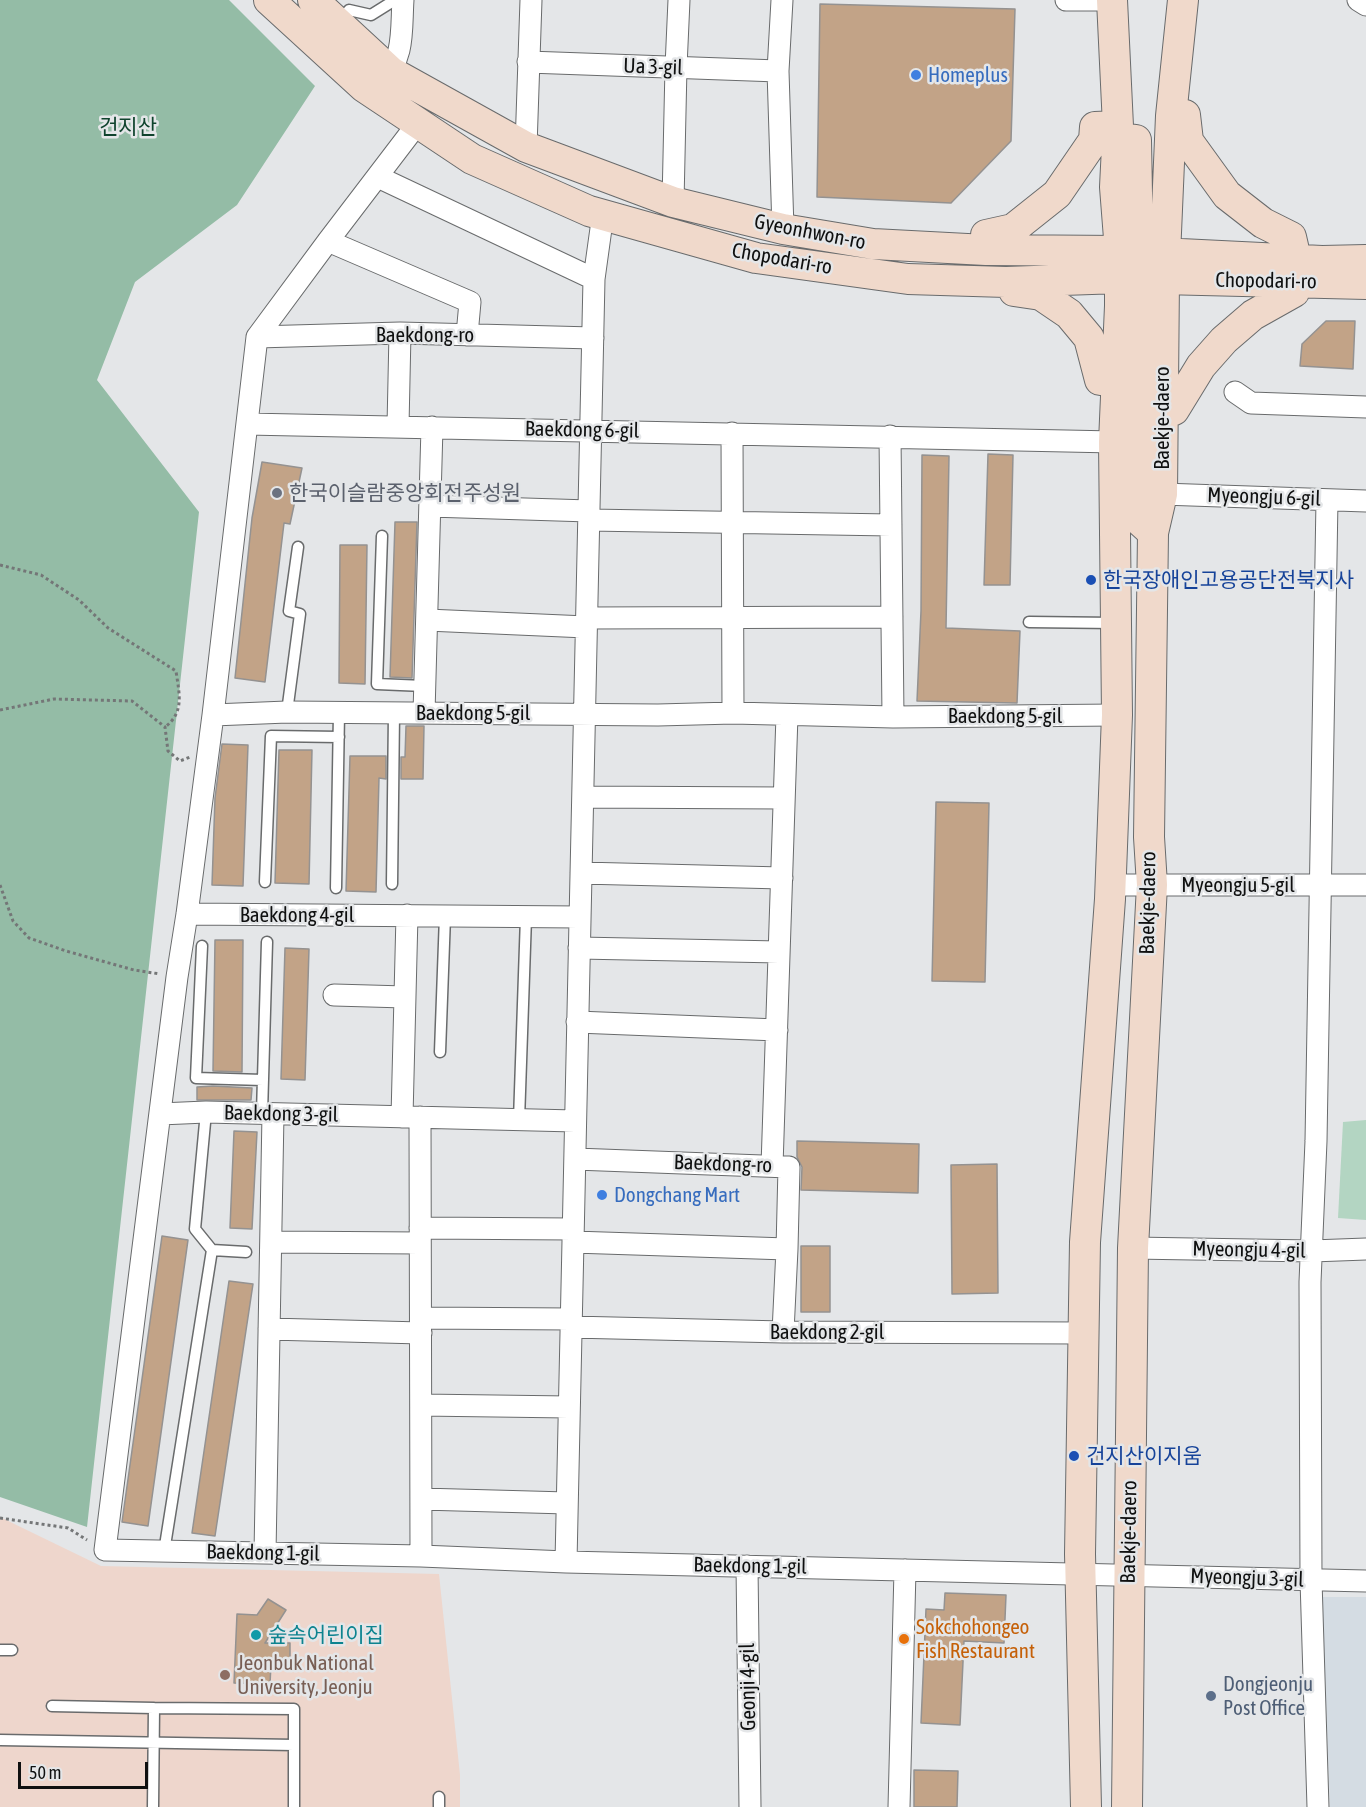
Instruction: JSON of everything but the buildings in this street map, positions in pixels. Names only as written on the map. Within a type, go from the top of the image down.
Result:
[{"type":"street","name":"Chopodari-ro","points":[[269,0],[381,81],[418,123],[472,159],[590,212],[756,258],[908,279],[1006,282],[1141,266],[1295,271],[1366,284]]},
{"type":"street","name":"Gyeonhwon-ro","points":[[313,0],[339,23],[381,81],[526,147],[673,202],[783,228],[873,244],[986,250],[1141,266]]},
{"type":"street","points":[[381,81],[398,58],[403,0]]},
{"type":"street","points":[[526,147],[531,0]]},
{"type":"street","points":[[673,202],[679,0]]},
{"type":"street","points":[[782,0],[778,71],[783,228]]},
{"type":"street","name":"Baekje-daero","points":[[1066,0],[1100,0],[1117,132],[1115,188],[1141,266],[1162,414],[1162,494],[1153,533],[1149,837],[1152,885],[1133,1248],[1127,1807]]},
{"type":"street","name":"Baekje-daero","points":[[1086,1807],[1080,1573],[1085,1242],[1110,885],[1116,715],[1113,442],[1117,379],[1171,116],[1183,0]]},
{"type":"street","points":[[1358,0],[1366,5]]},
{"type":"street","name":"Ua 3-gil","points":[[528,62],[778,71]]},
{"type":"street","points":[[1162,414],[1174,410],[1201,366],[1224,340],[1253,315],[1294,292],[1295,271],[1291,237],[1263,224],[1227,195],[1188,141],[1185,115],[1171,116]]},
{"type":"street","points":[[105,1550],[177,977],[213,715],[257,337],[418,123]]},
{"type":"street","points":[[986,250],[986,235],[1013,229],[1057,194],[1094,140],[1095,127],[1117,132]]},
{"type":"street","points":[[378,177],[594,279]]},
{"type":"street","points":[[566,1562],[594,279],[603,214]]},
{"type":"street","points":[[328,241],[470,302],[467,335]]},
{"type":"street","points":[[1295,271],[1366,260]]},
{"type":"street","points":[[1141,266],[1140,521],[1153,533]]},
{"type":"street","points":[[1006,282],[1007,290],[1041,295],[1068,314],[1089,338],[1100,380],[1117,379]]},
{"type":"street","points":[[398,426],[400,333]]},
{"type":"street","name":"Baekdong-ro","points":[[257,337],[400,333],[593,338]]},
{"type":"street","points":[[1235,392],[1251,403],[1366,407]]},
{"type":"street","name":"Baekdong 6-gil","points":[[247,424],[1113,442]]},
{"type":"street","points":[[424,713],[432,427]]},
{"type":"street","points":[[732,433],[733,713]]},
{"type":"street","points":[[890,436],[893,717]]},
{"type":"street","name":"Myeongju 6-gil","points":[[1162,494],[1366,501]]},
{"type":"street","points":[[1318,1807],[1311,1580],[1310,1282],[1316,1141],[1327,500]]},
{"type":"street","points":[[430,506],[732,522],[891,525]]},
{"type":"street","points":[[427,620],[587,622],[892,617]]},
{"type":"street","name":"Baekdong 5-gil","points":[[213,715],[287,712],[733,713],[893,717],[1116,715]]},
{"type":"street","points":[[772,1166],[787,715]]},
{"type":"street","points":[[583,797],[784,798]]},
{"type":"street","points":[[581,873],[782,878]]},
{"type":"street","name":"Myeongju 5-gil","points":[[1110,885],[1366,885]]},
{"type":"street","name":"Baekdong 4-gil","points":[[187,914],[580,917]]},
{"type":"street","points":[[407,915],[405,997],[421,1269],[421,1556]]},
{"type":"street","points":[[579,948],[779,952]]},
{"type":"street","points":[[334,995],[405,997]]},
{"type":"street","points":[[578,1022],[777,1030]]},
{"type":"street","points":[[265,1553],[271,1242],[267,1113]]},
{"type":"street","name":"Baekdong 3-gil","points":[[160,1114],[267,1113],[575,1121]]},
{"type":"street","name":"Baekdong-ro","points":[[574,1159],[789,1167],[783,1332]]},
{"type":"street","points":[[271,1242],[420,1235],[573,1235],[787,1249]]},
{"type":"street","name":"Myeongju 4-gil","points":[[1133,1248],[1312,1251],[1366,1249]]},
{"type":"street","points":[[269,1329],[571,1323]]},
{"type":"street","name":"Baekdong 2-gil","points":[[571,1323],[783,1332],[1084,1333]]},
{"type":"street","points":[[421,1404],[569,1407]]},
{"type":"street","points":[[421,1499],[567,1503]]},
{"type":"street","name":"Baekdong 1-gil","points":[[105,1550],[1080,1573]]},
{"type":"street","name":"Geonji 4-gil","points":[[747,1566],[750,1807]]},
{"type":"street","points":[[899,1807],[905,1570]]},
{"type":"street","name":"Myeongju 3-gil","points":[[1080,1573],[1366,1581]]},
{"type":"lane","points":[[339,23],[349,10],[371,15],[395,0]]},
{"type":"lane","points":[[382,536],[377,684],[424,686]]},
{"type":"lane","points":[[287,712],[300,614],[289,611],[297,547]]},
{"type":"lane","points":[[1029,622],[1116,623]]},
{"type":"lane","points":[[336,888],[339,712]]},
{"type":"lane","points":[[392,884],[394,713]]},
{"type":"lane","points":[[265,882],[271,736],[339,737]]},
{"type":"lane","points":[[440,1052],[445,916]]},
{"type":"lane","points":[[519,1120],[526,916]]},
{"type":"lane","points":[[267,942],[263,1080],[267,1113]]},
{"type":"lane","points":[[202,946],[196,1078],[263,1080]]},
{"type":"lane","points":[[206,1112],[195,1229],[212,1250],[246,1252]]},
{"type":"lane","points":[[164,1552],[212,1250]]},
{"type":"lane","points":[[0,1650],[12,1650]]},
{"type":"lane","points":[[52,1706],[294,1710],[294,1807]]},
{"type":"lane","points":[[153,1807],[154,1708]]},
{"type":"lane","points":[[0,1740],[294,1745]]},
{"type":"path","points":[[0,565],[41,575],[80,600],[108,628],[176,671],[180,705],[175,719],[165,727]]},
{"type":"path","points":[[0,710],[54,699],[132,701],[165,727],[168,751],[180,761],[208,750]]},
{"type":"path","points":[[0,885],[13,921],[29,938],[134,970],[177,977]]},
{"type":"path","points":[[0,1518],[68,1528],[105,1550]]},
{"type":"shaded area","name":"Jeonbuk National University, Jeonju","points":[[0,1517],[101,1566],[439,1574],[460,1775],[460,1807],[0,1807]]},
{"type":"shaded area","points":[[1322,1597],[1366,1597],[1366,1807],[1330,1807]]},
{"type":"green space","name":"건지산","points":[[0,0],[229,0],[315,86],[237,205],[135,282],[97,380],[199,512],[87,1527],[0,1497]]},
{"type":"green space","points":[[1366,1120],[1366,1220],[1338,1218],[1343,1122]]},
{"type":"place","name":"Homeplus","points":[[916,75]]},
{"type":"place","name":"한국이슬람중앙회전주성원","points":[[277,493]]},
{"type":"place","name":"한국장애인고용공단전북지사","points":[[1091,580]]},
{"type":"place","name":"Dongchang Mart","points":[[602,1195]]},
{"type":"place","name":"건지산이지움","points":[[1074,1456]]},
{"type":"place","name":"숲속어린이집","points":[[256,1635]]},
{"type":"place","name":"Sokchohongeo Fish Restaurant","points":[[904,1639]]},
{"type":"place","name":"Jeonbuk National University, Jeonju","points":[[225,1675]]},
{"type":"place","name":"Dongjeonju Post Office","points":[[1211,1696]]}]
